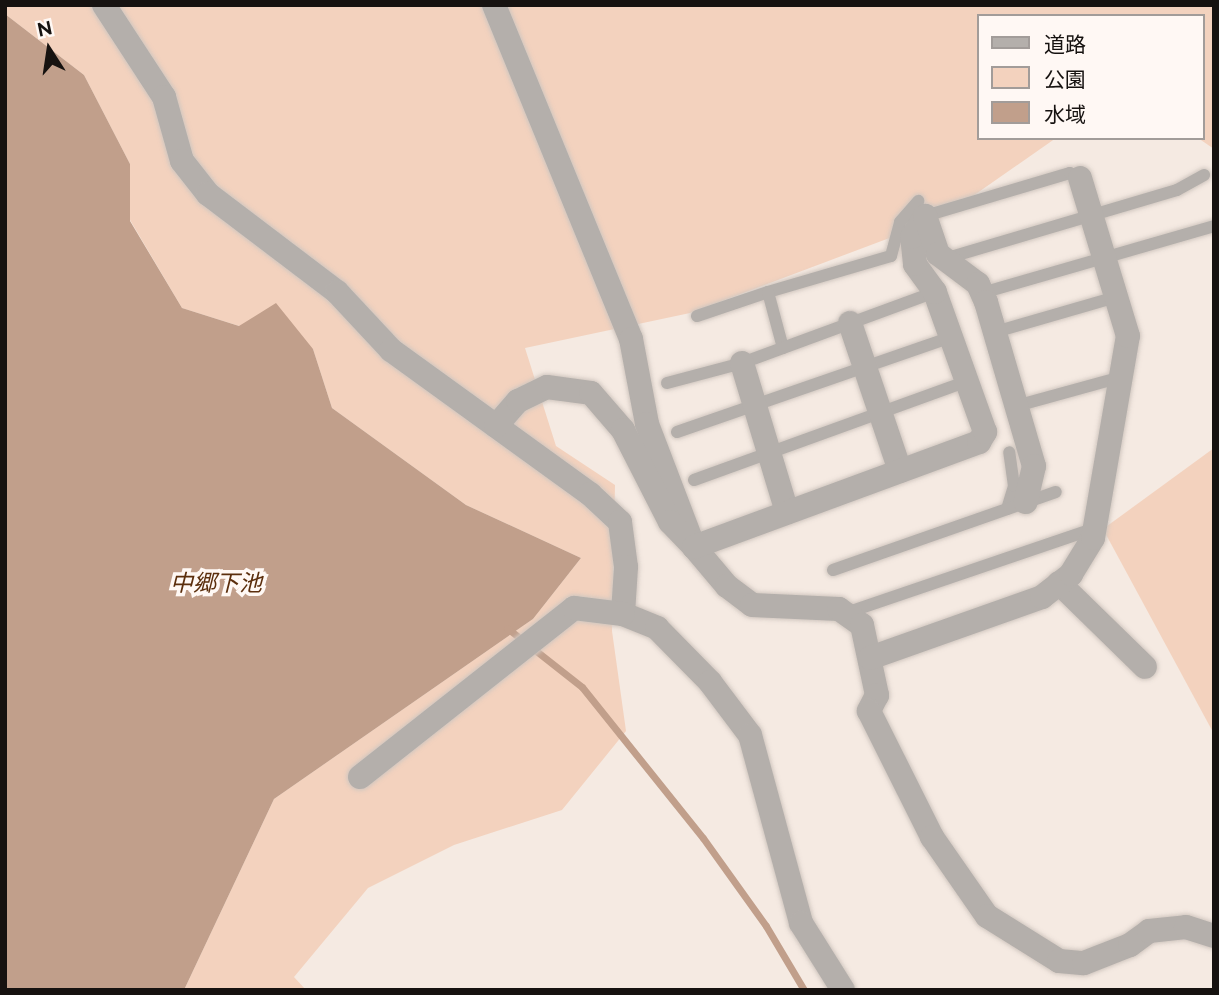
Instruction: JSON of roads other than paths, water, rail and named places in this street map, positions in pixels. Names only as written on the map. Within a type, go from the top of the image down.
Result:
[{"type":"street","points":[[104,5],[164,97],[182,161],[208,194],[337,292],[391,350],[590,494],[620,522],[626,566],[623,614]]},
{"type":"street","points":[[494,5],[631,339],[647,424],[694,547]]},
{"type":"street","points":[[870,658],[1042,597],[1071,574],[1095,528],[1128,336],[1080,178]]},
{"type":"street","points":[[694,547],[979,442],[985,432],[967,381],[935,292],[915,264],[912,237],[922,209]]},
{"type":"street","points":[[922,209],[929,235],[943,259],[978,284],[995,332],[1034,466],[1016,506]]},
{"type":"street","points":[[850,323],[900,471]]},
{"type":"street","points":[[742,363],[787,512]]},
{"type":"street","points":[[496,426],[519,401],[547,387],[591,393],[623,430],[670,522],[727,586],[752,605],[839,609],[863,625],[877,695],[869,711],[932,837],[987,916],[1059,961],[1084,963],[1130,945],[1149,931],[1186,927],[1214,936]]},
{"type":"street","points":[[1059,583],[1145,667]]},
{"type":"street","points":[[360,777],[575,608],[623,614],[657,628],[710,681],[750,735],[801,923],[843,990]]},
{"type":"lane","points":[[696,316],[891,256],[900,222],[922,209],[1070,173],[1080,178]]},
{"type":"lane","points":[[943,259],[1177,190],[1204,175]]},
{"type":"lane","points":[[982,293],[1214,226]]},
{"type":"lane","points":[[768,292],[783,348]]},
{"type":"lane","points":[[667,383],[742,363],[935,292]]},
{"type":"lane","points":[[995,332],[1116,297]]},
{"type":"lane","points":[[677,432],[951,337]]},
{"type":"lane","points":[[1016,406],[1121,377]]},
{"type":"lane","points":[[694,480],[967,381]]},
{"type":"lane","points":[[1009,452],[1016,506]]},
{"type":"lane","points":[[833,570],[1056,492]]},
{"type":"lane","points":[[846,614],[1095,528]]},
{"type":"water","name":"中郷下池","points":[[5,14],[84,75],[130,164],[130,221],[182,308],[239,326],[276,303],[313,349],[332,408],[466,505],[581,558],[533,619],[274,799],[184,990],[5,990]]},
{"type":"waterway","points":[[507,628],[582,687],[703,838],[766,926],[804,990]]}]
